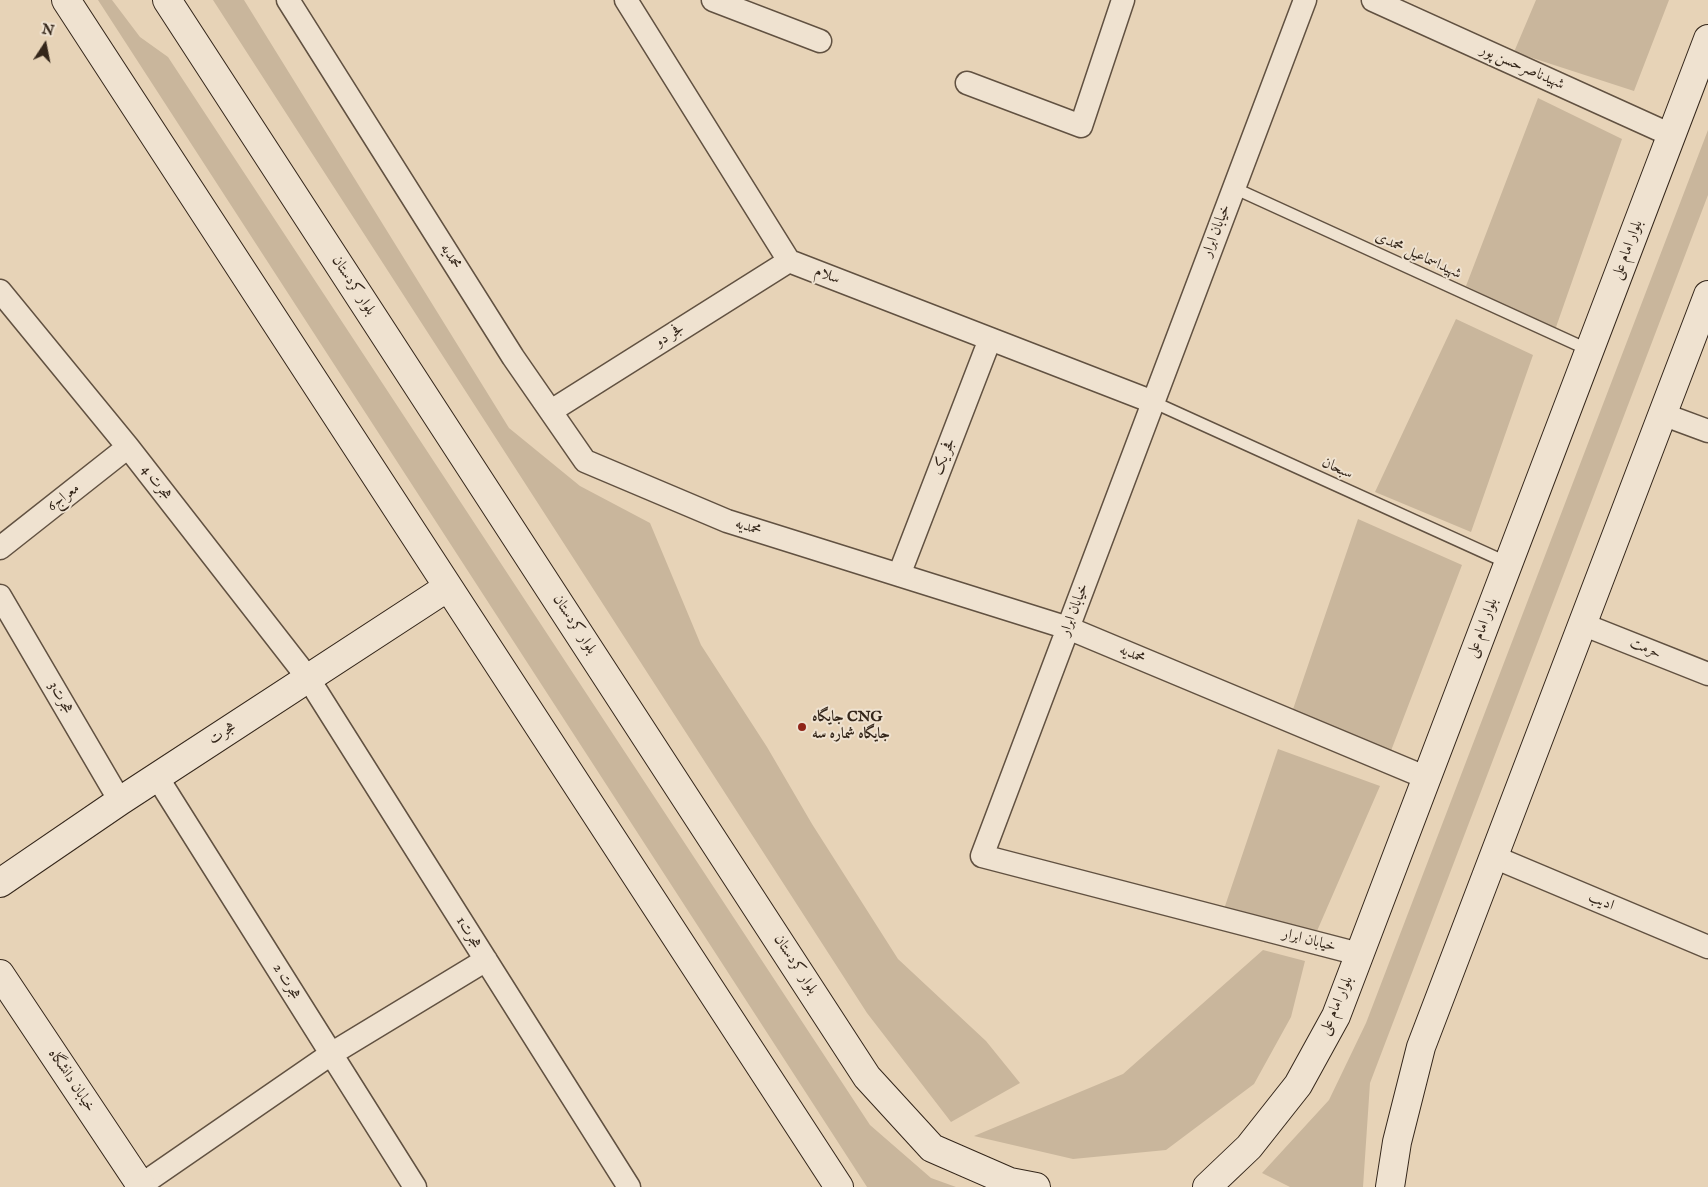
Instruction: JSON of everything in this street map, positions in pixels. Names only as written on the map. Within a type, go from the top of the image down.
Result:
[{"type":"main road","points":[[66,0],[838,1187]]},
{"type":"main road","name":"بلوار کردستان","points":[[167,0],[868,1077],[932,1148],[1010,1182],[1036,1187]]},
{"type":"main road","name":"بلوار امام علی","points":[[1207,1187],[1249,1148],[1298,1085],[1336,1016],[1708,39]]},
{"type":"main road","points":[[1390,1187],[1397,1142],[1421,1048],[1708,295]]},
{"type":"main road","name":"هجرت","points":[[0,883],[120,801],[448,586]]},
{"type":"main road","name":"خیابان دانشگاه","points":[[0,974],[8,1004],[142,1186]]},
{"type":"street","name":"محمدیه","points":[[288,0],[513,356],[585,461],[727,521],[1068,628],[1426,778]]},
{"type":"street","points":[[626,0],[789,261]]},
{"type":"street","points":[[714,0],[820,41]]},
{"type":"street","points":[[967,83],[1081,126],[1123,0]]},
{"type":"street","name":"خیابان ابرار","points":[[1305,0],[982,856],[1359,954]]},
{"type":"street","name":"شهیدناصرحسن پور","points":[[1373,0],[1671,135]]},
{"type":"street","name":"فجر دو","points":[[551,411],[789,261]]},
{"type":"street","name":"سلام","points":[[789,261],[1153,402]]},
{"type":"street","name":"هجرت 4","points":[[0,291],[128,447],[308,678]]},
{"type":"street","name":"فجر یک","points":[[899,575],[990,339]]},
{"type":"street","points":[[1662,414],[1708,431]]},
{"type":"street","name":"معراج6","points":[[0,548],[128,447]]},
{"type":"street","name":"هجرت3","points":[[0,596],[120,801]]},
{"type":"street","name":"حرمت","points":[[1582,624],[1708,674]]},
{"type":"street","name":"هجرت1","points":[[308,678],[629,1187]]},
{"type":"street","name":"هجرت 2","points":[[157,777],[415,1187]]},
{"type":"street","name":"ادیب","points":[[1494,857],[1708,947]]},
{"type":"street","points":[[142,1186],[331,1054],[486,960]]},
{"type":"lane","name":"شهیداسماعیل محمدی","points":[[1234,188],[1589,351]]},
{"type":"lane","name":"سبحان","points":[[1153,402],[1508,563]]},
{"type":"shaded area","points":[[98,0],[112,0],[140,37],[168,57],[870,1125],[931,1178],[956,1187],[867,1187]]},
{"type":"shaded area","points":[[213,0],[244,0],[509,428],[580,486],[650,523],[701,645],[767,747],[812,824],[898,959],[986,1041],[1020,1083],[951,1122],[867,1013]]},
{"type":"shaded area","points":[[1536,0],[1669,0],[1634,91],[1514,52]]},
{"type":"shaded area","points":[[1538,98],[1622,139],[1555,330],[1466,286]]},
{"type":"shaded area","points":[[1708,130],[1708,195],[1370,1083],[1363,1187],[1290,1187],[1262,1173],[1329,1100],[1366,1023]]},
{"type":"shaded area","points":[[1456,319],[1533,355],[1471,532],[1375,492]]},
{"type":"shaded area","points":[[1358,519],[1462,565],[1389,756],[1289,721]]},
{"type":"shaded area","points":[[1278,749],[1380,786],[1317,931],[1222,915]]},
{"type":"shaded area","points":[[1263,950],[1305,961],[1291,1017],[1254,1084],[1166,1150],[1073,1159],[974,1136],[1123,1074]]},
{"type":"place","name":"جایگاه CNG جایگاه شماره سه","points":[[802,727]]}]
